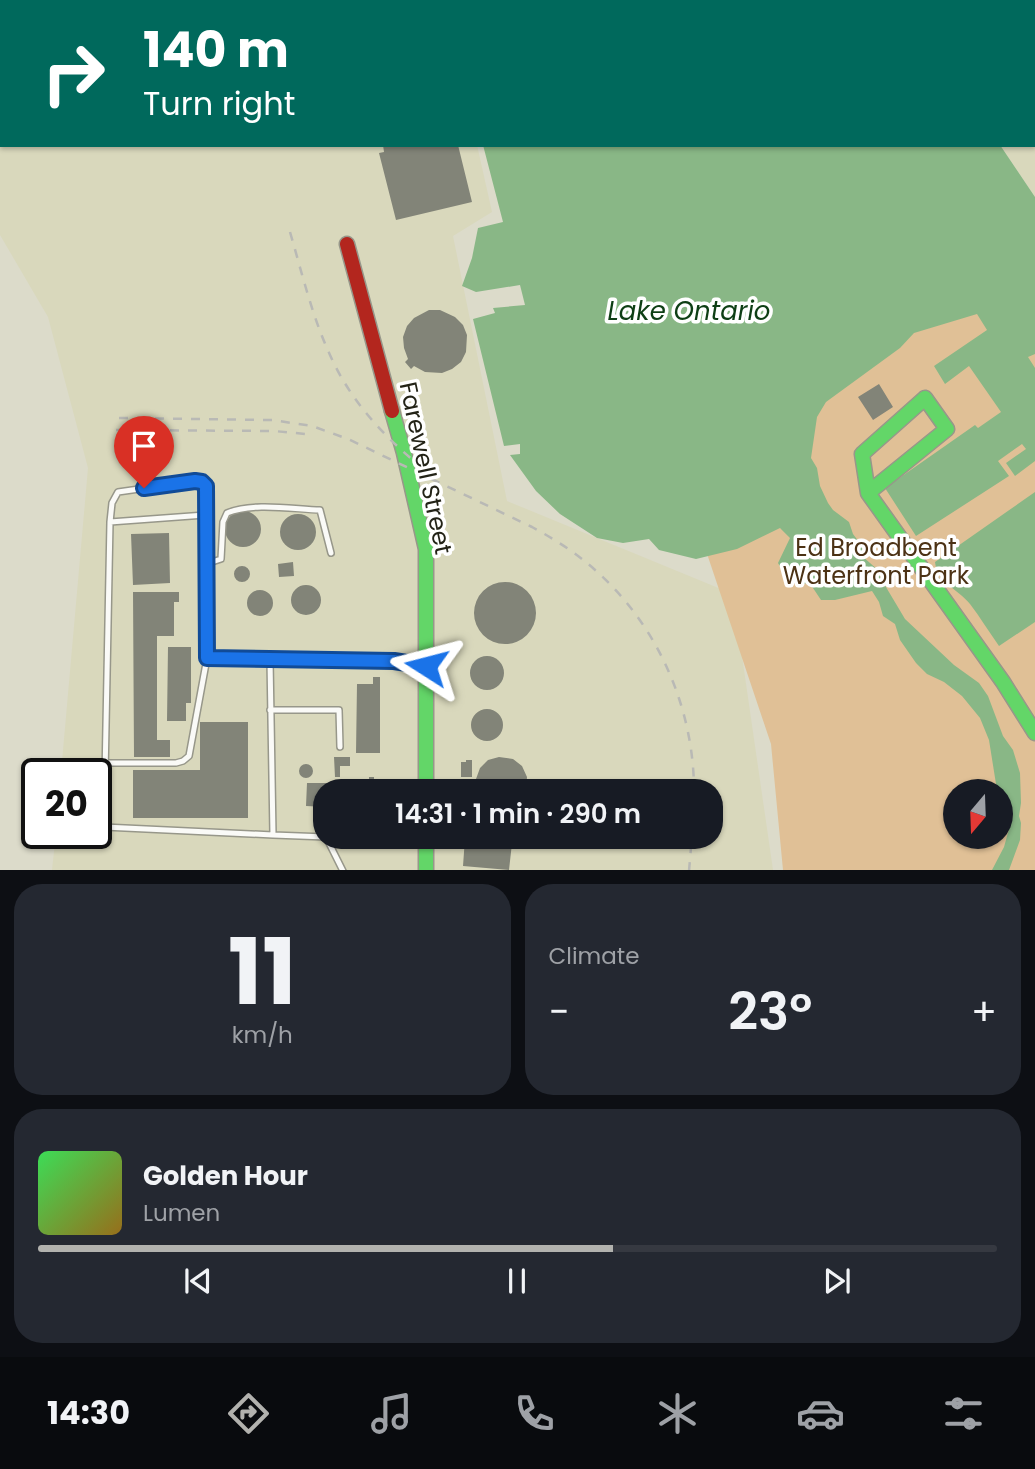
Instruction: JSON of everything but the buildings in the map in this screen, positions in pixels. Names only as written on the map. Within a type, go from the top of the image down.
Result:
[{"type":"street","name":"Farewell Street","points":[[347,244],[404,453],[426,549],[426,779]]},
{"type":"street","points":[[868,493],[947,429],[925,398],[862,453],[868,493],[1003,682],[1035,733]]},
{"type":"street","points":[[426,849],[426,870]]},
{"type":"lane","points":[[106,758],[112,503],[118,492],[202,482],[206,486],[207,658],[189,756],[176,764],[112,763]]},
{"type":"lane","points":[[206,564],[221,559],[223,522],[227,513],[237,509],[320,510],[331,553]]},
{"type":"lane","points":[[110,522],[205,515]]},
{"type":"lane","points":[[207,658],[394,661],[426,666]]},
{"type":"lane","points":[[270,660],[273,835]]},
{"type":"lane","points":[[270,710],[339,710],[340,747]]},
{"type":"lane","points":[[112,827],[326,837],[343,870]]},
{"type":"shaded area","points":[[0,147],[477,147],[492,212],[453,236],[507,501],[733,594],[773,870],[52,870],[54,849],[112,849],[112,758],[62,758],[88,468],[48,317],[0,235]]},
{"type":"shaded area","points":[[1001,147],[1035,147],[1035,197]]},
{"type":"green space","name":"Ed Broadbent Waterfront Park","points":[[1035,244],[1035,870],[783,870],[771,744],[700,533],[801,394]]},
{"type":"water","name":"Lake Ontario","points":[[484,147],[1001,147],[1035,197],[1035,354],[1028,357],[1035,368],[1035,461],[1015,476],[1006,463],[1026,449],[1022,444],[998,461],[1009,476],[916,536],[885,488],[975,425],[978,428],[1001,412],[969,366],[945,384],[934,366],[987,330],[977,314],[914,333],[900,348],[826,402],[817,417],[811,458],[828,503],[849,522],[853,534],[862,546],[862,556],[878,570],[905,619],[954,665],[979,683],[988,696],[1003,736],[1013,750],[1020,773],[1020,840],[1009,870],[992,870],[1003,849],[1013,849],[1013,779],[995,779],[989,740],[980,718],[962,696],[944,682],[927,674],[916,663],[900,640],[895,624],[883,616],[872,591],[835,600],[821,600],[809,582],[799,586],[786,577],[778,563],[790,538],[780,528],[737,549],[696,559],[659,550],[649,539],[623,543],[597,538],[560,514],[536,491],[510,455],[520,454],[520,444],[504,446],[473,319],[495,313],[493,308],[525,305],[520,285],[476,292],[462,286],[472,258],[478,228],[503,222]]},
{"type":"water","points":[[1035,492],[1035,622],[999,646],[970,604],[940,575],[935,562]]},
{"type":"railway","points":[[290,232],[318,325],[338,372],[370,418],[425,470]]},
{"type":"railway","points":[[119,418],[272,420],[312,426],[348,439],[532,527],[564,546],[587,563],[616,591],[653,641],[679,698],[687,729],[693,779]]},
{"type":"railway","points":[[116,430],[274,431],[306,434]]},
{"type":"railway","points":[[689,870],[691,849]]},
{"type":"traffic: fast","points":[[868,493],[947,429],[925,398],[862,454],[868,493],[1003,682],[1035,733]]},
{"type":"traffic: fast","points":[[392,411],[426,549],[426,779]]},
{"type":"traffic: fast","points":[[426,849],[426,870]]},
{"type":"traffic: jam","points":[[347,244],[392,411]]},
{"type":"route","points":[[144,488],[195,481],[206,486],[207,658],[394,661],[426,666]]}]
